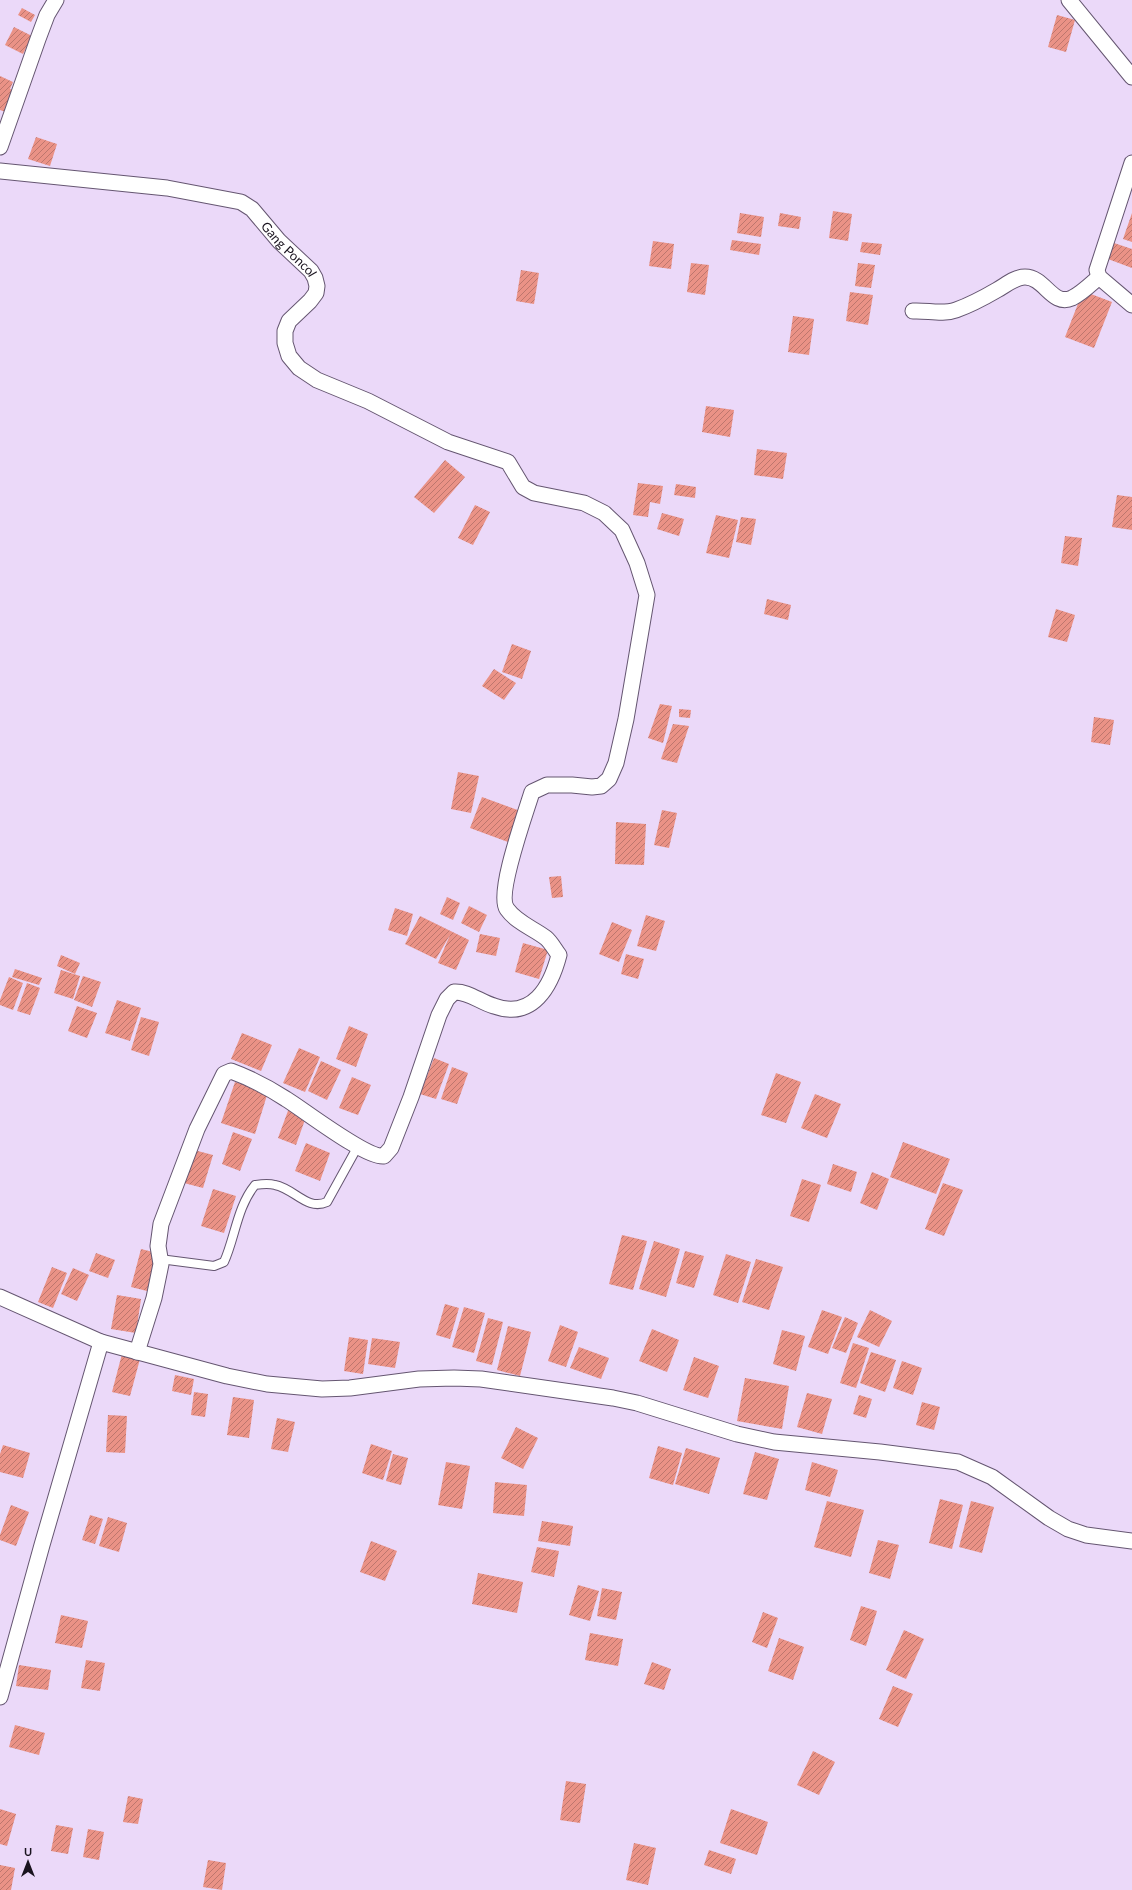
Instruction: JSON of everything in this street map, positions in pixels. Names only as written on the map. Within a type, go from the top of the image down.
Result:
[{"type":"street","points":[[0,147],[47,15],[56,0]]},
{"type":"street","points":[[1069,0],[1132,77]]},
{"type":"street","points":[[1132,163],[1097,270],[1099,277],[1132,305]]},
{"type":"street","name":"Gang Poncol","points":[[0,171],[167,188],[241,202],[252,209],[279,241],[311,271],[316,281],[316,293],[289,322],[286,328],[285,343],[292,361],[306,374],[368,401],[448,442],[508,462],[523,487],[534,493],[584,502],[604,513],[622,530],[637,563],[647,595],[626,719],[616,764],[609,779],[601,786],[547,785],[532,792],[505,883],[504,900],[506,908],[521,923],[547,939],[559,955],[554,975],[543,993],[534,1002],[516,1009],[496,1007],[462,992],[454,992],[447,999],[439,1015],[411,1097],[389,1152],[386,1155],[378,1157],[358,1146]]},
{"type":"street","points":[[913,311],[955,311],[1008,283],[1025,277],[1037,280],[1056,297],[1061,300],[1066,300],[1077,295],[1099,277]]},
{"type":"street","points":[[138,1352],[154,1298],[160,1271],[158,1246],[161,1224],[197,1129],[221,1077],[226,1072],[231,1071],[238,1074],[286,1098],[358,1146]]},
{"type":"street","points":[[0,1297],[101,1342],[227,1376],[267,1384],[296,1387],[350,1388],[413,1380],[454,1378],[482,1379],[631,1402],[737,1434],[774,1442],[943,1459],[973,1467],[992,1477],[1049,1518],[1068,1529],[1086,1535],[1132,1541]]},
{"type":"street","points":[[0,1697],[101,1342]]},
{"type":"lane","points":[[160,1259],[214,1266],[219,1265],[224,1262],[234,1230],[248,1196],[256,1185],[276,1185],[297,1195],[311,1204],[320,1205],[327,1202],[358,1146]]},
{"type":"building","points":[[22,8],[35,15],[31,22],[18,15]]},
{"type":"building","points":[[1057,15],[1075,20],[1066,52],[1048,47]]},
{"type":"building","points":[[14,27],[32,36],[23,54],[5,45]]},
{"type":"building","points":[[0,76],[13,82],[10,89],[16,91],[8,113],[0,110]]},
{"type":"building","points":[[36,137],[57,144],[50,166],[28,159]]},
{"type":"building","points":[[833,211],[852,214],[848,241],[829,238]]},
{"type":"building","points":[[740,213],[764,217],[761,237],[737,233]]},
{"type":"building","points":[[780,213],[801,217],[799,229],[778,226]]},
{"type":"building","points":[[1132,213],[1132,242],[1123,239]]},
{"type":"building","points":[[732,240],[761,244],[759,255],[730,250]]},
{"type":"building","points":[[653,241],[674,244],[671,269],[649,266]]},
{"type":"building","points":[[862,242],[882,244],[880,255],[860,252]]},
{"type":"building","points":[[1114,243],[1132,249],[1132,268],[1108,259]]},
{"type":"building","points":[[691,263],[709,265],[705,295],[687,292]]},
{"type":"building","points":[[858,263],[875,265],[871,288],[855,286]]},
{"type":"building","points":[[521,270],[539,273],[534,304],[516,301]]},
{"type":"building","points":[[1083,291],[1112,302],[1094,348],[1065,337]]},
{"type":"building","points":[[850,292],[873,295],[868,325],[846,321]]},
{"type":"building","points":[[793,316],[814,319],[809,355],[788,352]]},
{"type":"building","points":[[706,406],[734,410],[730,437],[702,432]]},
{"type":"building","points":[[757,449],[787,453],[783,479],[754,475]]},
{"type":"building","points":[[445,460],[465,477],[434,513],[414,497]]},
{"type":"building","points":[[638,483],[663,486],[660,504],[650,502],[648,517],[633,515]]},
{"type":"building","points":[[676,484],[696,487],[695,498],[674,495]]},
{"type":"building","points":[[1117,495],[1132,497],[1132,530],[1112,527]]},
{"type":"building","points":[[475,505],[490,512],[473,545],[458,538]]},
{"type":"building","points":[[662,513],[684,519],[679,536],[657,529]]},
{"type":"building","points":[[716,515],[738,520],[729,558],[706,553]]},
{"type":"building","points":[[741,517],[756,519],[751,545],[736,542]]},
{"type":"building","points":[[1065,536],[1082,538],[1078,566],[1061,563]]},
{"type":"building","points":[[767,599],[791,605],[788,620],[764,614]]},
{"type":"building","points":[[1056,609],[1075,615],[1067,642],[1048,637]]},
{"type":"building","points":[[512,644],[531,651],[522,679],[502,672]]},
{"type":"building","points":[[494,669],[516,683],[504,700],[482,686]]},
{"type":"building","points":[[660,704],[672,706],[663,743],[648,738]]},
{"type":"building","points":[[679,709],[691,710],[690,718],[679,717]]},
{"type":"building","points":[[1094,717],[1114,720],[1110,745],[1091,742]]},
{"type":"building","points":[[673,724],[689,726],[677,763],[661,759]]},
{"type":"building","points":[[458,772],[479,776],[471,813],[451,809]]},
{"type":"building","points":[[482,797],[523,812],[511,843],[470,828]]},
{"type":"building","points":[[662,810],[677,813],[669,848],[654,845]]},
{"type":"building","points":[[616,822],[646,824],[644,865],[615,864]]},
{"type":"building","points":[[561,876],[563,897],[552,898],[549,877]]},
{"type":"building","points":[[447,897],[460,903],[453,920],[440,914]]},
{"type":"building","points":[[469,906],[487,915],[479,932],[461,923]]},
{"type":"building","points":[[395,908],[413,914],[407,936],[388,930]]},
{"type":"building","points":[[646,915],[665,921],[656,951],[637,946]]},
{"type":"building","points":[[420,916],[469,940],[456,970],[438,963],[450,935],[436,959],[405,944]]},
{"type":"building","points":[[612,922],[632,930],[619,962],[599,954]]},
{"type":"building","points":[[480,934],[500,938],[496,956],[476,952]]},
{"type":"building","points":[[523,943],[548,950],[539,979],[515,972]]},
{"type":"building","points":[[626,954],[644,959],[638,979],[621,974]]},
{"type":"building","points":[[61,955],[80,963],[75,974],[57,966]]},
{"type":"building","points":[[15,969],[42,978],[39,985],[12,977]]},
{"type":"building","points":[[61,970],[80,976],[73,999],[54,993]]},
{"type":"building","points":[[83,976],[101,982],[92,1007],[74,1000]]},
{"type":"building","points":[[9,977],[23,983],[13,1010],[0,1005],[0,1000]]},
{"type":"building","points":[[27,983],[40,988],[30,1015],[17,1011]]},
{"type":"building","points":[[117,1000],[141,1008],[130,1041],[105,1033]]},
{"type":"building","points":[[77,1006],[97,1013],[87,1038],[68,1031]]},
{"type":"building","points":[[141,1017],[159,1022],[149,1056],[131,1050]]},
{"type":"building","points":[[349,1026],[368,1034],[356,1067],[336,1059]]},
{"type":"building","points":[[242,1033],[272,1045],[261,1071],[231,1059]]},
{"type":"building","points":[[299,1048],[320,1057],[305,1092],[283,1083]]},
{"type":"building","points":[[434,1058],[449,1064],[436,1099],[420,1094]]},
{"type":"building","points":[[321,1061],[341,1070],[327,1100],[308,1091]]},
{"type":"building","points":[[452,1067],[468,1073],[457,1104],[441,1099]]},
{"type":"building","points":[[776,1073],[801,1082],[786,1123],[761,1115]]},
{"type":"building","points":[[352,1077],[371,1085],[358,1115],[339,1108]]},
{"type":"building","points":[[235,1082],[268,1092],[255,1134],[221,1123]]},
{"type":"building","points":[[815,1094],[841,1104],[827,1138],[801,1128]]},
{"type":"building","points":[[289,1108],[307,1114],[296,1145],[278,1138]]},
{"type":"building","points":[[233,1132],[252,1139],[240,1171],[222,1164]]},
{"type":"building","points":[[903,1142],[950,1159],[936,1194],[890,1177]]},
{"type":"building","points":[[306,1143],[330,1153],[320,1181],[295,1171]]},
{"type":"building","points":[[194,1150],[213,1155],[203,1188],[184,1183]]},
{"type":"building","points":[[833,1164],[857,1172],[851,1192],[827,1184]]},
{"type":"building","points":[[872,1172],[889,1179],[877,1210],[860,1203]]},
{"type":"building","points":[[802,1179],[821,1185],[809,1222],[790,1216]]},
{"type":"building","points":[[943,1183],[963,1190],[944,1236],[925,1229]]},
{"type":"building","points":[[213,1189],[236,1196],[224,1233],[201,1226]]},
{"type":"building","points":[[622,1235],[647,1241],[633,1290],[609,1284]]},
{"type":"building","points":[[654,1241],[680,1249],[666,1297],[639,1289]]},
{"type":"building","points":[[141,1249],[157,1253],[147,1291],[131,1287]]},
{"type":"building","points":[[685,1251],[704,1256],[694,1288],[676,1283]]},
{"type":"building","points":[[96,1253],[115,1260],[108,1278],[89,1271]]},
{"type":"building","points":[[726,1254],[751,1262],[738,1303],[713,1295]]},
{"type":"building","points":[[756,1259],[783,1267],[769,1310],[742,1302]]},
{"type":"building","points":[[52,1267],[67,1273],[53,1308],[38,1302]]},
{"type":"building","points":[[73,1268],[89,1275],[77,1301],[61,1294]]},
{"type":"building","points":[[117,1295],[141,1299],[136,1333],[111,1329]]},
{"type":"building","points":[[445,1304],[459,1308],[450,1339],[436,1335]]},
{"type":"building","points":[[464,1307],[485,1313],[474,1353],[452,1347]]},
{"type":"building","points":[[822,1310],[842,1317],[828,1354],[808,1347]]},
{"type":"building","points":[[870,1310],[892,1321],[879,1347],[857,1337]]},
{"type":"building","points":[[845,1317],[858,1323],[846,1353],[832,1348]]},
{"type":"building","points":[[488,1318],[503,1322],[492,1365],[476,1361]]},
{"type":"building","points":[[560,1325],[578,1332],[566,1367],[548,1361]]},
{"type":"building","points":[[508,1326],[531,1332],[520,1376],[497,1370]]},
{"type":"building","points":[[652,1329],[679,1340],[667,1372],[639,1361]]},
{"type":"building","points":[[782,1330],[805,1336],[796,1371],[773,1364]]},
{"type":"building","points":[[349,1337],[368,1340],[363,1374],[344,1371]]},
{"type":"building","points":[[372,1338],[400,1342],[395,1368],[368,1364]]},
{"type":"building","points":[[853,1343],[869,1348],[856,1388],[840,1383]]},
{"type":"building","points":[[579,1347],[609,1358],[601,1379],[570,1368]]},
{"type":"building","points":[[871,1352],[896,1360],[885,1392],[860,1383]]},
{"type":"building","points":[[122,1354],[140,1359],[130,1396],[112,1392]]},
{"type":"building","points":[[694,1357],[719,1366],[708,1398],[683,1390]]},
{"type":"building","points":[[902,1361],[922,1368],[913,1395],[893,1388]]},
{"type":"building","points":[[175,1375],[194,1379],[191,1395],[172,1391]]},
{"type":"building","points":[[745,1378],[789,1386],[782,1429],[737,1421]]},
{"type":"building","points":[[194,1392],[208,1394],[205,1417],[191,1415]]},
{"type":"building","points":[[807,1393],[832,1399],[822,1434],[797,1427]]},
{"type":"building","points":[[859,1395],[872,1399],[866,1418],[853,1414]]},
{"type":"building","points":[[233,1397],[254,1400],[249,1438],[227,1435]]},
{"type":"building","points":[[922,1402],[940,1407],[934,1430],[916,1425]]},
{"type":"building","points":[[108,1415],[127,1416],[125,1453],[106,1452]]},
{"type":"building","points":[[277,1418],[295,1422],[288,1452],[271,1449]]},
{"type":"building","points":[[516,1427],[538,1438],[523,1469],[501,1458]]},
{"type":"building","points":[[371,1444],[392,1451],[383,1480],[362,1473]]},
{"type":"building","points":[[3,1445],[30,1453],[23,1478],[0,1472],[0,1454]]},
{"type":"building","points":[[658,1446],[682,1453],[673,1485],[649,1478]]},
{"type":"building","points":[[686,1448],[720,1458],[709,1494],[675,1484]]},
{"type":"building","points":[[755,1452],[779,1459],[767,1500],[743,1494]]},
{"type":"building","points":[[393,1454],[408,1458],[401,1485],[386,1481]]},
{"type":"building","points":[[446,1462],[470,1466],[462,1509],[438,1505]]},
{"type":"building","points":[[812,1462],[838,1470],[830,1497],[805,1490]]},
{"type":"building","points":[[495,1482],[527,1485],[524,1516],[493,1513]]},
{"type":"building","points":[[940,1499],[963,1505],[952,1549],[929,1543]]},
{"type":"building","points":[[827,1501],[864,1510],[851,1557],[814,1547]]},
{"type":"building","points":[[971,1501],[994,1507],[982,1553],[959,1547]]},
{"type":"building","points":[[11,1505],[29,1512],[16,1546],[0,1540],[0,1535]]},
{"type":"building","points":[[90,1515],[103,1519],[95,1544],[82,1540]]},
{"type":"building","points":[[108,1517],[127,1523],[119,1552],[99,1546]]},
{"type":"building","points":[[542,1521],[573,1526],[570,1546],[538,1541]]},
{"type":"building","points":[[878,1540],[899,1545],[890,1579],[869,1573]]},
{"type":"building","points":[[371,1541],[397,1551],[385,1581],[360,1572]]},
{"type":"building","points":[[537,1547],[559,1551],[554,1577],[531,1572]]},
{"type":"building","points":[[478,1573],[523,1582],[517,1613],[472,1604]]},
{"type":"building","points":[[578,1585],[599,1591],[590,1621],[569,1615]]},
{"type":"building","points":[[602,1588],[622,1592],[616,1620],[597,1616]]},
{"type":"building","points":[[861,1606],[877,1611],[866,1646],[850,1640]]},
{"type":"building","points":[[763,1612],[778,1618],[767,1648],[752,1642]]},
{"type":"building","points":[[61,1615],[88,1621],[82,1648],[55,1643]]},
{"type":"building","points":[[904,1630],[924,1639],[906,1679],[886,1670]]},
{"type":"building","points":[[590,1633],[623,1639],[618,1666],[585,1660]]},
{"type":"building","points":[[779,1638],[804,1647],[793,1680],[768,1671]]},
{"type":"building","points":[[86,1660],[105,1663],[100,1691],[81,1688]]},
{"type":"building","points":[[652,1662],[671,1669],[664,1690],[644,1684]]},
{"type":"building","points":[[19,1665],[51,1670],[48,1690],[16,1686]]},
{"type":"building","points":[[893,1686],[913,1694],[898,1727],[879,1719]]},
{"type":"building","points":[[15,1725],[45,1733],[39,1755],[9,1747]]},
{"type":"building","points":[[813,1751],[835,1762],[819,1795],[797,1785]]},
{"type":"building","points":[[566,1781],[586,1784],[580,1823],[560,1820]]},
{"type":"building","points":[[128,1796],[143,1799],[138,1824],[123,1822]]},
{"type":"building","points":[[0,1809],[16,1814],[7,1846],[0,1844]]},
{"type":"building","points":[[731,1809],[768,1822],[757,1855],[720,1843]]},
{"type":"building","points":[[56,1825],[73,1828],[68,1854],[51,1851]]},
{"type":"building","points":[[88,1829],[104,1832],[99,1860],[83,1857]]},
{"type":"building","points":[[634,1843],[656,1848],[648,1885],[626,1880]]},
{"type":"building","points":[[709,1850],[736,1859],[731,1874],[704,1865]]},
{"type":"building","points":[[208,1860],[226,1863],[222,1890],[203,1887]]},
{"type":"building","points":[[0,1865],[15,1868],[11,1890],[0,1890]]}]
